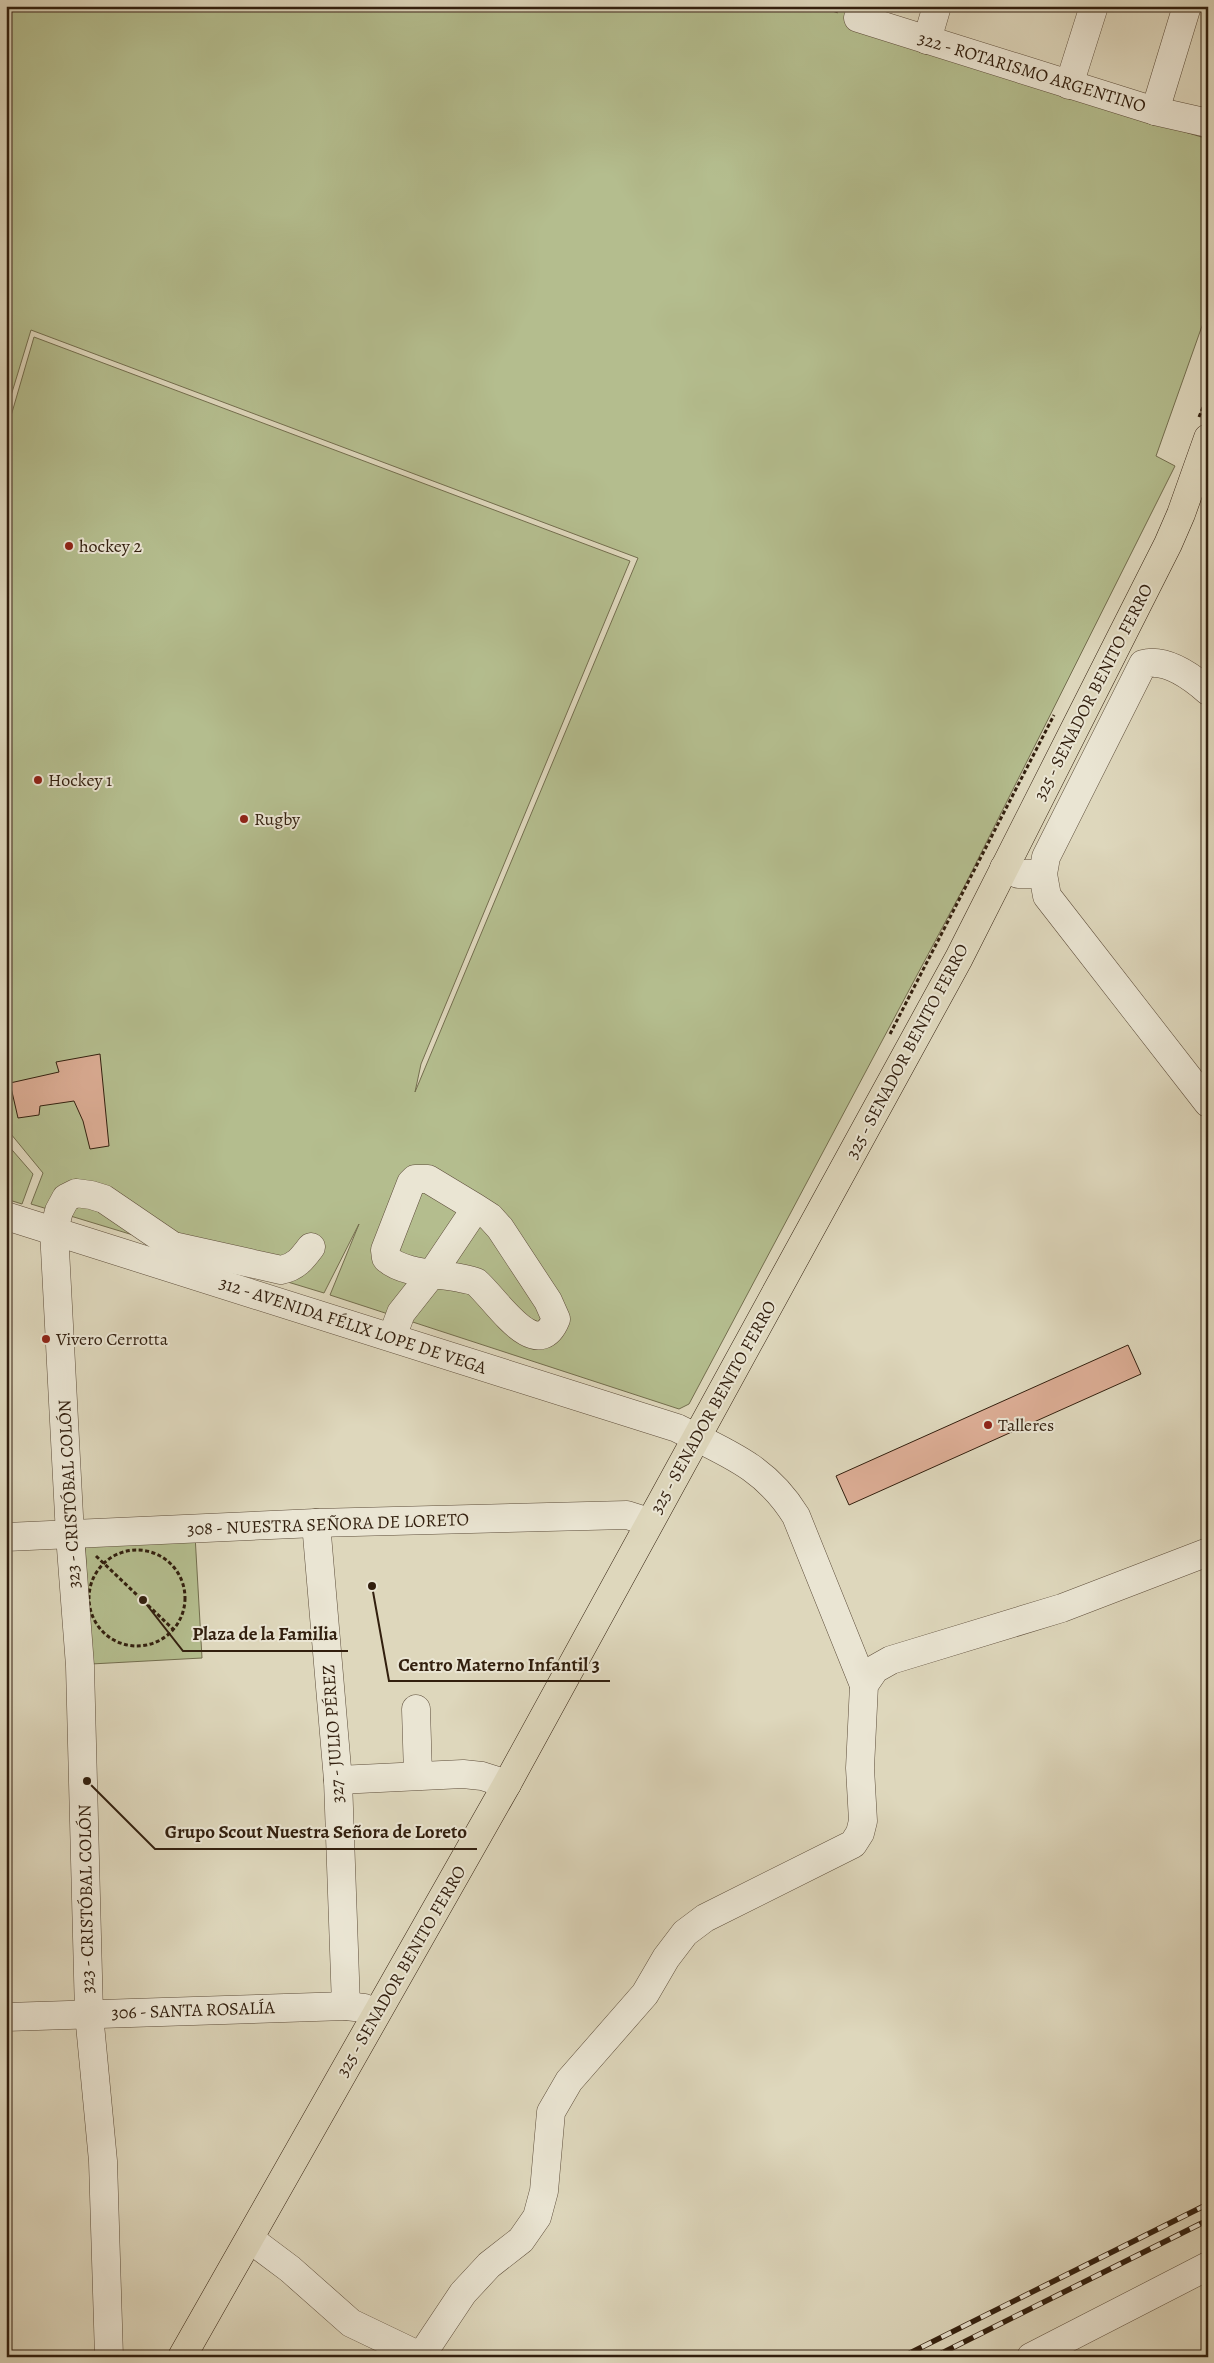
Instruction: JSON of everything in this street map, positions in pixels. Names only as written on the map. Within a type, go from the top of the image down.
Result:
[{"type":"main road","name":"325 - SENADOR BENITO FERRO","points":[[182,2357],[507,1784],[959,958],[1168,544],[1181,514],[1202,430]]},
{"type":"street","points":[[927,40],[937,6]]},
{"type":"street","points":[[1069,84],[1094,6]]},
{"type":"street","points":[[1155,111],[1186,6]]},
{"type":"street","name":"322 - ROTARISMO ARGENTINO","points":[[858,18],[1155,111],[1208,123]]},
{"type":"street","points":[[1208,691],[1180,671],[1151,662],[1143,664],[1046,857],[1043,874],[1047,896],[1208,1103]]},
{"type":"street","points":[[1004,868],[1018,874],[1043,874]]},
{"type":"street","points":[[415,1179],[428,1179],[476,1208],[490,1217],[500,1228],[548,1301],[556,1319],[552,1329],[544,1336],[532,1337],[522,1330],[476,1282],[391,1264],[386,1258],[385,1250],[411,1183],[415,1179]]},
{"type":"street","points":[[54,1230],[59,1211],[66,1198],[76,1193],[104,1199],[173,1246],[281,1270],[292,1268],[311,1248]]},
{"type":"street","points":[[392,1337],[401,1312],[431,1274],[476,1208]]},
{"type":"street","name":"312 - AVENIDA FÉLIX LOPE DE VEGA","points":[[6,1216],[677,1428],[719,1447],[770,1481],[784,1496],[796,1516],[864,1685]]},
{"type":"street","name":"323 - CRISTÓBAL COLÓN","points":[[54,1230],[70,1535],[80,1666],[89,2014],[103,2161],[109,2357]]},
{"type":"street","name":"308 - NUESTRA SEÑORA DE LORETO","points":[[6,1537],[316,1522],[627,1515],[649,1522]]},
{"type":"street","name":"327 - JULIO PÉREZ","points":[[316,1522],[338,1780],[346,2006]]},
{"type":"street","points":[[250,2239],[290,2269],[351,2323],[422,2357],[462,2293],[489,2265],[521,2240],[537,2218],[544,2191],[551,2112],[569,2081],[645,1994],[666,1958],[685,1933],[705,1918],[853,1844],[860,1833],[863,1821],[860,1768],[864,1685],[875,1669],[891,1660],[1062,1608],[1208,1552]]},
{"type":"street","points":[[416,1709],[418,1775]]},
{"type":"street","points":[[338,1780],[463,1774],[482,1776],[507,1784]]},
{"type":"street","name":"306 - SANTA ROSALÍA","points":[[6,2017],[346,2006],[379,2010]]},
{"type":"street","points":[[1031,2357],[1208,2266]]},
{"type":"path","points":[[1202,430],[1208,395]]},
{"type":"path","points":[[886,1040],[1056,712]]},
{"type":"path","points":[[144,1550],[160,1556],[174,1566],[183,1581],[186,1598],[182,1615],[174,1630],[160,1640],[144,1646],[118,1642],[104,1633],[91,1610],[89,1593],[94,1577],[104,1563],[127,1551],[144,1550]]},
{"type":"path","points":[[104,1563],[174,1630]]},
{"type":"green space","points":[[6,6],[861,6],[855,31],[1208,139],[1208,309],[1156,456],[1175,466],[966,883],[689,1404],[679,1409],[330,1295],[359,1224],[324,1293],[31,1204],[43,1173],[6,1128],[6,433],[34,337],[630,561],[421,1064],[415,1092],[638,558],[31,330],[6,412]]},
{"type":"green space","points":[[6,1143],[33,1174],[22,1204],[6,1199]]},
{"type":"green space","points":[[195,1535],[202,1658],[91,1664],[85,1542]]},
{"type":"building","points":[[100,1054],[109,1146],[90,1149],[83,1121],[74,1101],[40,1106],[39,1115],[18,1118],[10,1083],[59,1072],[56,1062]]},
{"type":"building","name":"Talleres","points":[[1128,1345],[1141,1374],[849,1505],[836,1476]]},
{"type":"railway","points":[[902,2357],[1208,2204]]},
{"type":"railway","points":[[934,2357],[1208,2220]]},
{"type":"place","name":"hockey 2","points":[[69,546]]},
{"type":"place","name":"Hockey 1","points":[[38,780]]},
{"type":"place","name":"Rugby","points":[[244,819]]},
{"type":"place","name":"Vivero Cerrotta","points":[[46,1339]]},
{"type":"place","name":"Talleres","points":[[988,1425]]},
{"type":"place","name":"Centro Materno Infantil 3","points":[[372,1586]]},
{"type":"place","name":"Plaza de la Familia","points":[[143,1600]]},
{"type":"place","name":"Grupo Scout Nuestra Señora de Loreto","points":[[87,1781]]}]
